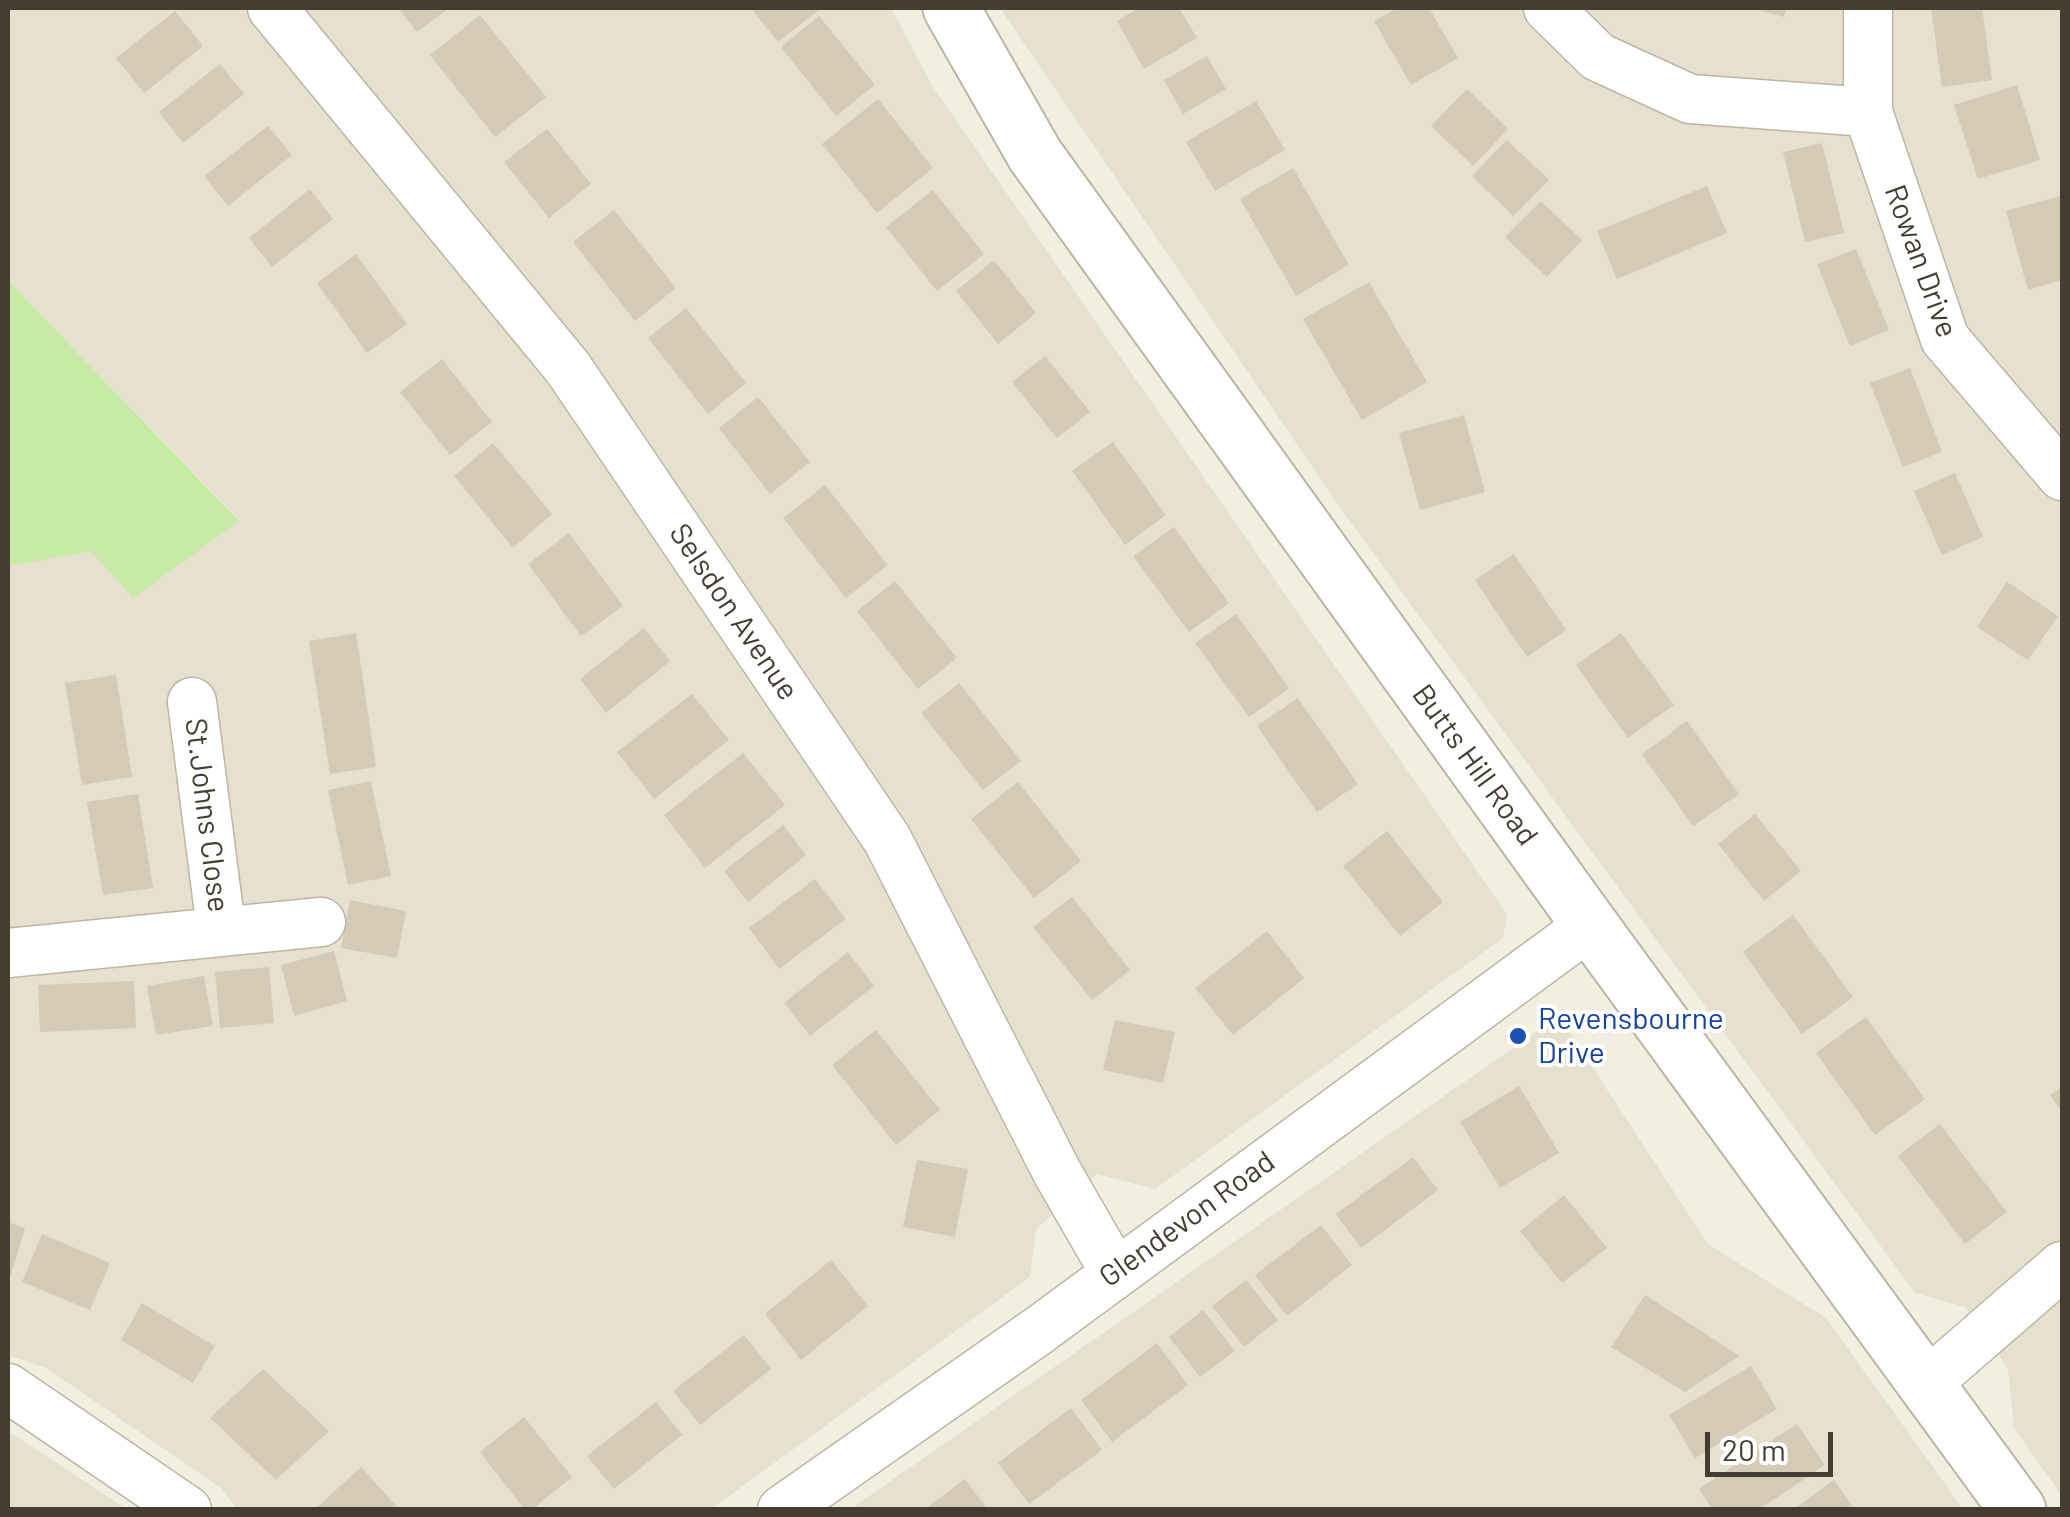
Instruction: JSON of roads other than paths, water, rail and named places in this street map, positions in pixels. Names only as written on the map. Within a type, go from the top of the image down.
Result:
[{"type":"street","name":"Selsdon Avenue","points":[[272,8],[568,368],[887,838],[1057,1172],[1114,1271]]},
{"type":"street","name":"Butts Hill Road","points":[[951,8],[1035,155],[2018,1510]]},
{"type":"street","points":[[1548,8],[1598,57],[1690,98],[1868,112]]},
{"type":"street","name":"Rowan Drive","points":[[1868,8],[1868,112],[1945,339],[2062,476]]},
{"type":"street","name":"St.Johns Close","points":[[192,702],[221,928]]},
{"type":"street","name":"St.Johns Close","points":[[8,953],[221,928],[322,922]]},
{"type":"street","name":"Glendevon Road","points":[[782,1510],[1038,1331],[1114,1271],[1590,925]]},
{"type":"street","points":[[1928,1384],[2062,1266]]},
{"type":"street","points":[[8,1388],[186,1510]]},
{"type":"place","name":"Revensbourne Drive","points":[[1518,1036]]}]
